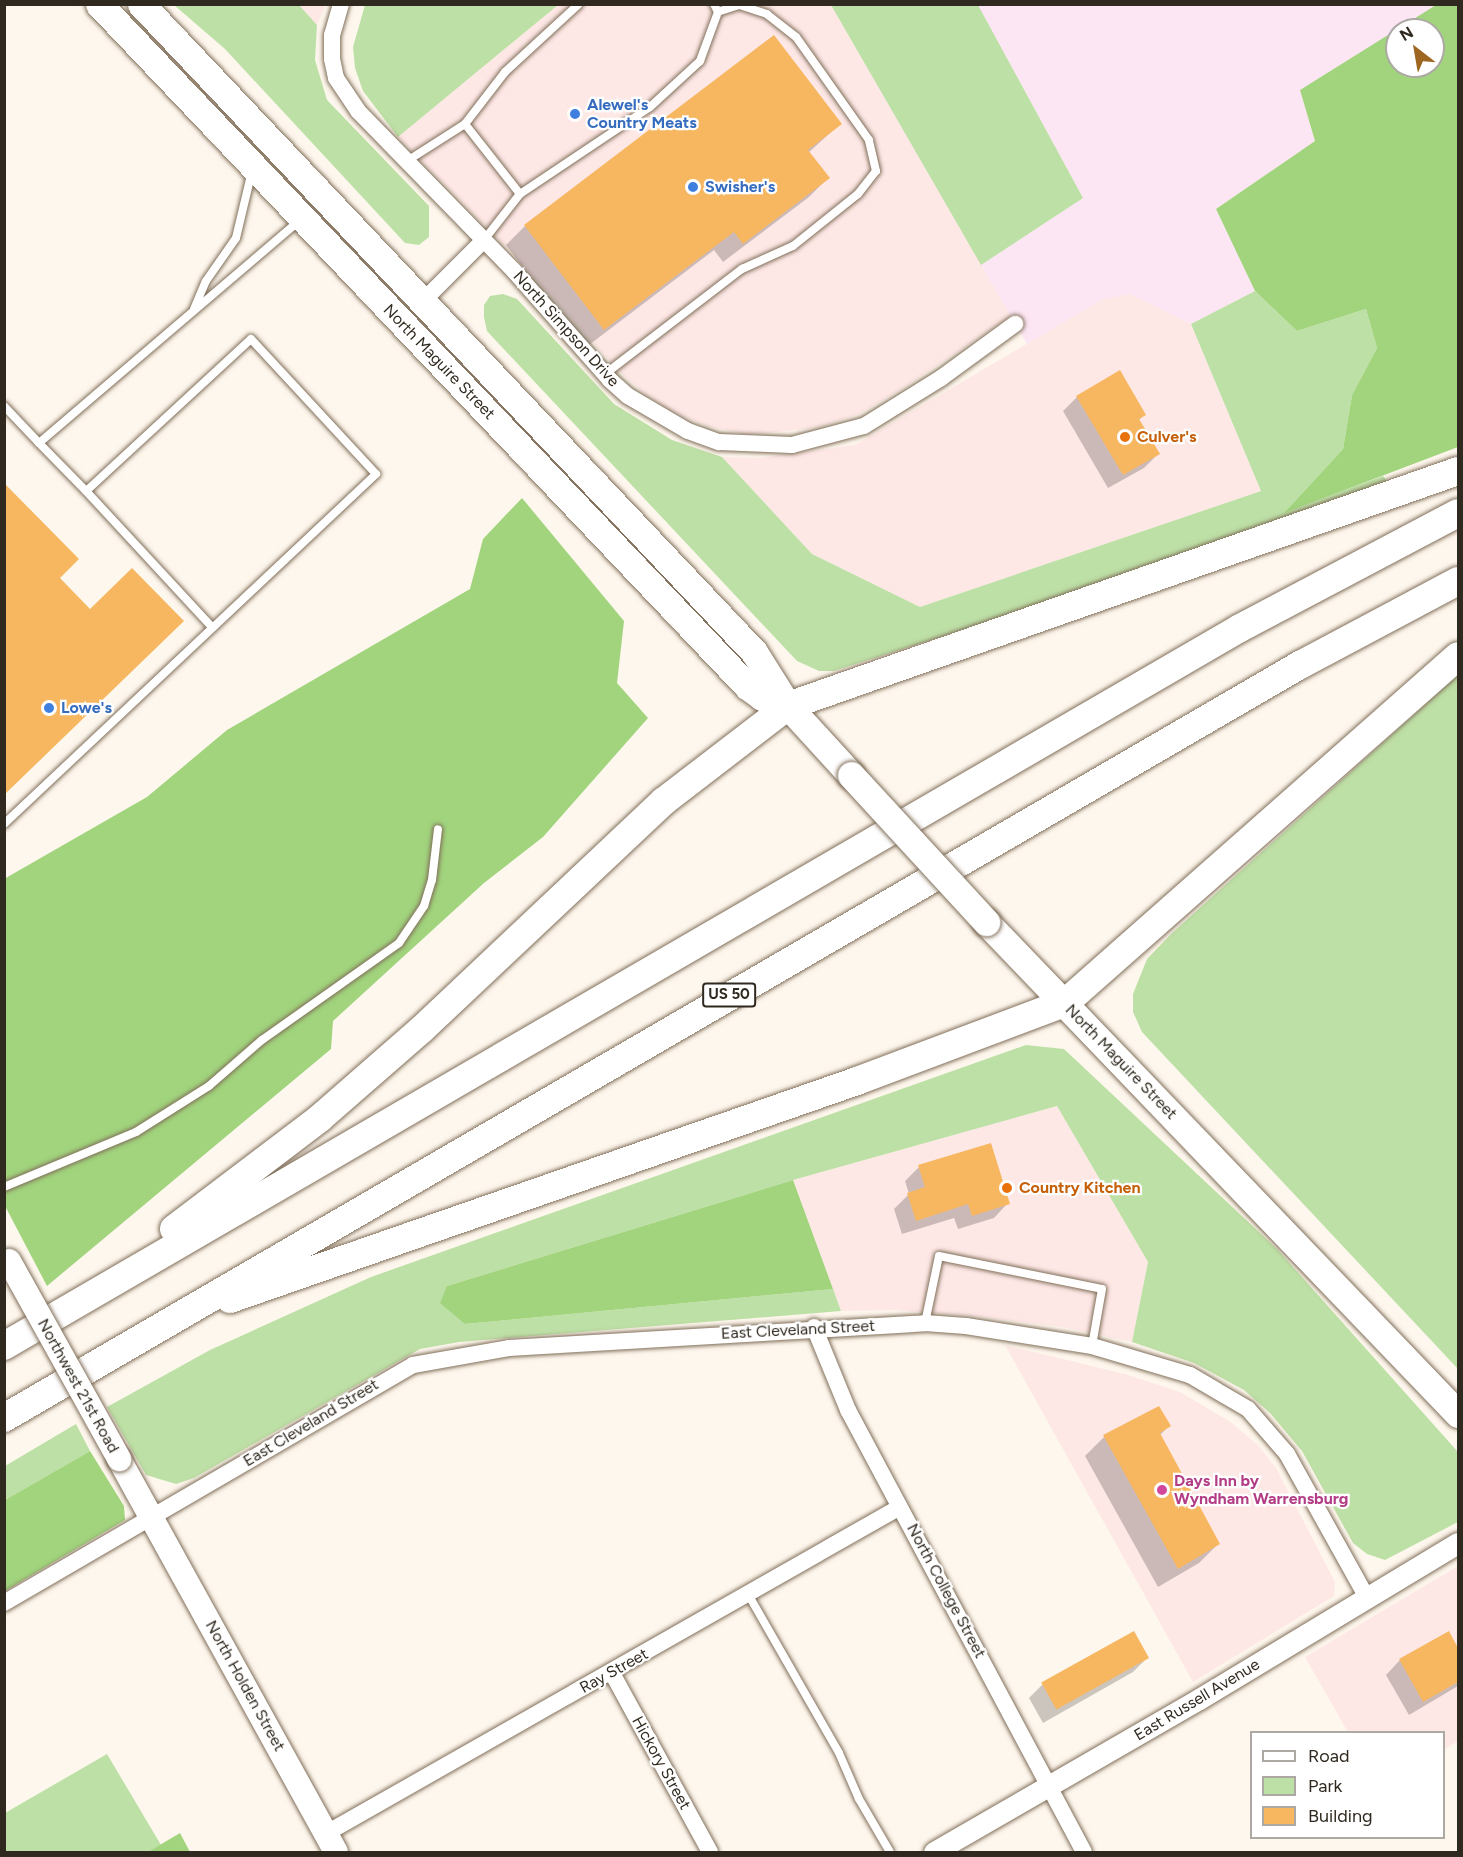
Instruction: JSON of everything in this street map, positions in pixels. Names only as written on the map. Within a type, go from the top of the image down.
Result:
[{"type":"highway","points":[[77,1303],[320,1118],[422,1029],[664,801],[788,706],[1458,471]]},
{"type":"highway","points":[[4,1346],[1240,628],[1458,513]]},
{"type":"highway","name":"US 50","points":[[4,1418],[1290,670],[1458,581]]},
{"type":"highway","points":[[169,1320],[858,1081],[1065,1003],[1458,656]]},
{"type":"main road","name":"North Maguire Street","points":[[99,4],[747,686],[762,697],[788,706]]},
{"type":"main road","name":"North Maguire Street","points":[[141,4],[754,652],[788,706],[986,922],[1458,1414]]},
{"type":"main road","name":"Northwest 21st Road","points":[[7,1257],[152,1519]]},
{"type":"main road","name":"North Holden Street","points":[[152,1519],[331,1843]]},
{"type":"street","name":"North Simpson Drive","points":[[341,4],[332,35],[336,78],[358,111],[484,240],[605,374],[628,396],[688,431],[719,442],[792,445],[864,426],[891,411],[1015,324]]},
{"type":"street","points":[[423,302],[484,240]]},
{"type":"street","name":"East Cleveland Street","points":[[4,1603],[152,1519],[413,1365],[509,1348],[925,1323],[966,1326],[1092,1346],[1190,1375],[1248,1409],[1287,1454],[1367,1598]]},
{"type":"street","name":"North College Street","points":[[814,1328],[848,1410],[1084,1852]]},
{"type":"street","name":"Ray Street","points":[[331,1843],[456,1757],[612,1673],[900,1507]]},
{"type":"street","name":"East Russell Avenue","points":[[934,1852],[1048,1787],[1458,1543]]},
{"type":"street","name":"Hickory Street","points":[[612,1673],[710,1852]]},
{"type":"lane","points":[[407,161],[465,124],[505,72],[579,4]]},
{"type":"lane","points":[[484,240],[520,194],[650,107],[700,61],[716,8],[739,5],[767,14],[796,37],[869,140],[876,171],[858,194],[793,246],[742,269],[605,374]]},
{"type":"lane","points":[[465,124],[520,194]]},
{"type":"lane","points":[[193,312],[206,281],[236,238],[253,166]]},
{"type":"lane","points":[[39,443],[303,218]]},
{"type":"lane","points":[[4,824],[211,626],[376,474],[251,339],[86,491]]},
{"type":"lane","points":[[4,406],[211,626]]},
{"type":"lane","points":[[4,1187],[136,1132],[209,1086],[262,1040],[399,943],[424,906],[432,880],[438,829]]},
{"type":"lane","points":[[925,1323],[939,1256],[1102,1289],[1092,1346]]},
{"type":"lane","points":[[748,1594],[839,1753],[859,1799],[890,1852]]},
{"type":"shaded area","points":[[299,5],[326,5],[317,25]]},
{"type":"shaded area","points":[[558,5],[831,5],[1011,316],[900,390],[859,414],[820,427],[749,435],[707,426],[677,414],[646,395],[619,371],[508,249],[398,137]]},
{"type":"shaded area","points":[[978,5],[1437,5],[1416,18],[1385,18],[1385,37],[1300,90],[1315,141],[1216,209],[1255,291],[1191,324],[1130,294],[1103,299],[1027,344],[981,265],[1083,198]]},
{"type":"shaded area","points":[[1130,294],[1191,324],[1261,491],[920,607],[812,554],[722,457],[761,458],[855,445],[1103,299]]},
{"type":"shaded area","points":[[1057,1106],[1148,1262],[1132,1342],[1063,1327],[983,1317],[896,1310],[841,1311],[793,1180]]},
{"type":"shaded area","points":[[1005,1345],[1125,1374],[1180,1392],[1229,1421],[1257,1444],[1276,1468],[1335,1582],[1334,1596],[1193,1682]]},
{"type":"shaded area","points":[[1458,1566],[1458,1741],[1445,1749],[1445,1731],[1347,1731],[1305,1657]]},
{"type":"green space","points":[[365,4],[558,5],[398,137],[363,91],[355,68],[353,47]]},
{"type":"green space","points":[[174,5],[299,5],[317,25],[315,60],[327,100],[429,206],[429,237],[419,245],[405,243],[225,49]]},
{"type":"green space","points":[[831,5],[978,5],[1083,198],[981,265]]},
{"type":"green space","points":[[1436,5],[1458,5],[1458,447],[1284,513],[1343,449],[1352,395],[1377,348],[1366,309],[1297,331],[1255,291],[1216,209],[1315,141],[1300,90],[1385,37],[1385,78],[1445,78],[1445,18],[1415,18]]},
{"type":"green space","points":[[1255,291],[1297,331],[1366,309],[1377,348],[1352,395],[1343,449],[1285,512],[1383,476],[1390,484],[1081,592],[834,671],[819,671],[797,661],[487,331],[484,317],[484,305],[490,296],[503,294],[517,299],[614,404],[672,440],[722,457],[812,554],[920,607],[1261,491],[1191,324]]},
{"type":"green space","points":[[522,498],[624,621],[617,683],[648,718],[543,837],[484,883],[333,1021],[331,1049],[47,1286],[5,1206],[4,879],[147,797],[227,730],[470,589],[483,539]]},
{"type":"green space","points":[[1458,675],[1458,1369],[1142,1032],[1133,1012],[1133,994],[1147,959],[1171,934]]},
{"type":"green space","points":[[1026,1045],[1064,1049],[1277,1249],[1458,1452],[1458,1522],[1385,1560],[1367,1554],[1353,1543],[1302,1451],[1270,1413],[1244,1390],[1194,1363],[1132,1342],[1148,1262],[1057,1106],[793,1180],[447,1286],[465,1324],[833,1289],[841,1311],[459,1342],[420,1349],[194,1478],[176,1484],[146,1475],[107,1407],[210,1350],[371,1277]]},
{"type":"green space","points":[[793,1180],[833,1289],[465,1324],[440,1303],[447,1286]]},
{"type":"green space","points":[[76,1424],[90,1451],[5,1500],[5,1466]]},
{"type":"green space","points":[[90,1451],[124,1506],[125,1520],[5,1591],[5,1500]]},
{"type":"green space","points":[[107,1754],[161,1845],[148,1852],[5,1852],[5,1813]]},
{"type":"green space","points":[[180,1833],[190,1852],[148,1852]]},
{"type":"building","points":[[774,35],[842,124],[808,150],[830,178],[743,244],[734,232],[604,330],[524,225]]},
{"type":"building","name":"Culver's","points":[[1120,370],[1146,415],[1139,419],[1160,454],[1123,475],[1076,396]]},
{"type":"building","name":"Lowe's","points":[[4,483],[79,559],[60,578],[90,609],[132,568],[184,621],[4,795]]},
{"type":"building","points":[[991,1143],[1010,1204],[972,1216],[968,1204],[916,1221],[907,1193],[925,1187],[918,1165]]},
{"type":"building","name":"Days Inn by Wyndham Warrensburg","points":[[1159,1406],[1171,1426],[1160,1433],[1220,1544],[1178,1569],[1103,1435]]},
{"type":"building","points":[[1134,1631],[1149,1658],[1056,1710],[1041,1682]]},
{"type":"building","points":[[1449,1631],[1458,1648],[1458,1682],[1423,1702],[1399,1659]]},
{"type":"place","name":"Alewel's Country Meats","points":[[575,114]]},
{"type":"place","name":"Swisher's","points":[[693,187]]},
{"type":"place","name":"Culver's","points":[[1125,437]]},
{"type":"place","name":"Lowe's","points":[[49,708]]},
{"type":"place","name":"Country Kitchen","points":[[1007,1188]]},
{"type":"place","name":"Days Inn by Wyndham Warrensburg","points":[[1162,1490]]}]
